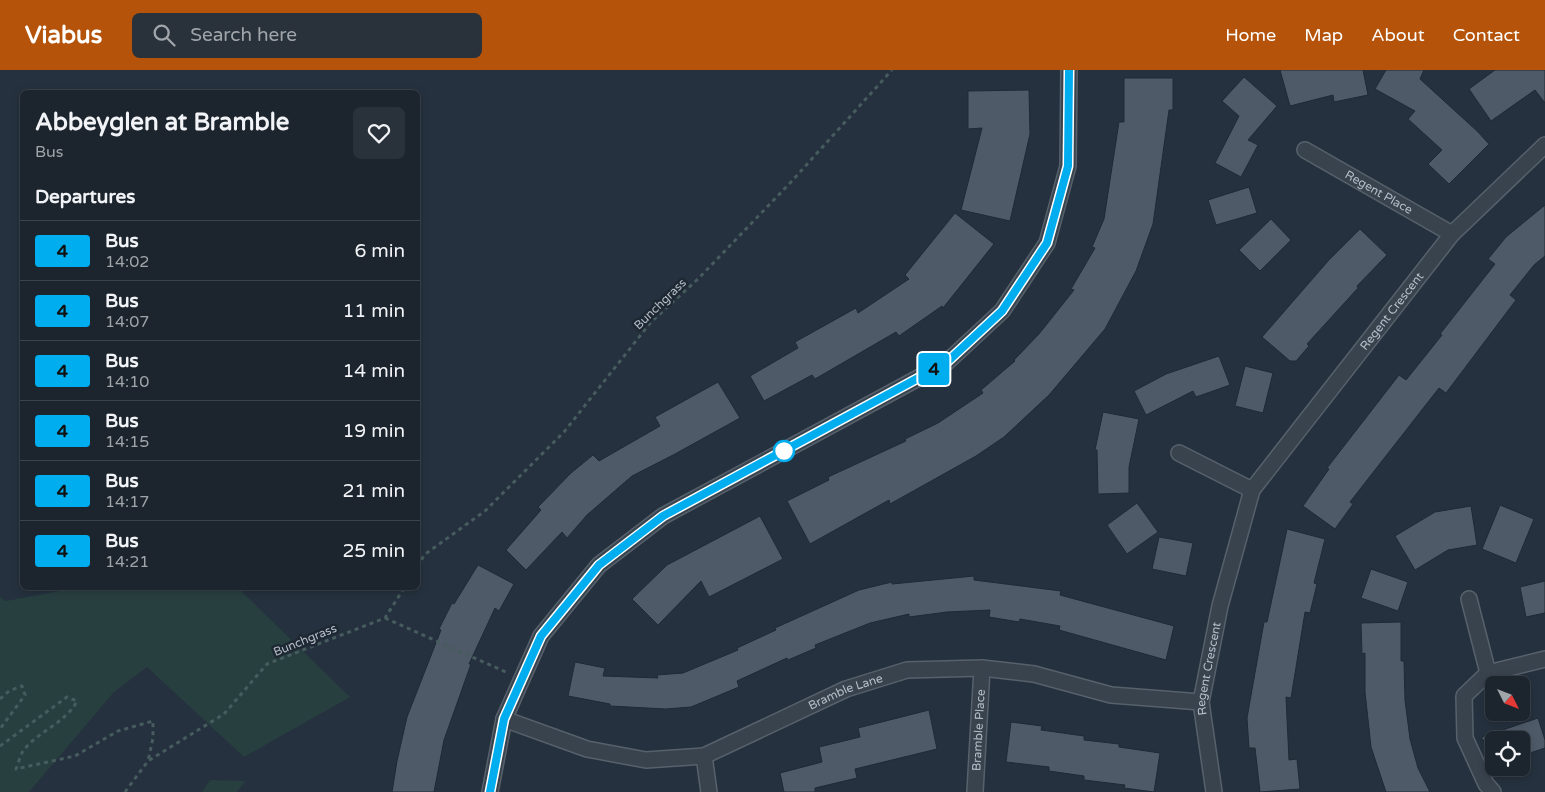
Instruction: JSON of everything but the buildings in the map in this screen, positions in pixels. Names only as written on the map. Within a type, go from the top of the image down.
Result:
[{"type":"street","points":[[490,792],[504,719],[541,636],[599,565],[663,516],[946,363],[1002,311],[1047,243],[1068,166],[1069,70]]},
{"type":"street","name":"Regent Crescent","points":[[1214,792],[1200,702],[1220,606],[1252,490],[1452,234],[1545,145]]},
{"type":"street","name":"Regent Place","points":[[1305,150],[1452,234]]},
{"type":"street","points":[[1179,453],[1252,490]]},
{"type":"street","points":[[1469,598],[1488,673]]},
{"type":"street","points":[[1492,792],[1486,784],[1466,738],[1464,696],[1488,673],[1545,659]]},
{"type":"street","name":"Bramble Lane","points":[[504,719],[587,749],[646,760],[704,756],[846,689],[907,670],[982,668],[1034,674],[1111,695],[1200,702]]},
{"type":"street","name":"Bramble Place","points":[[976,792],[982,668]]},
{"type":"street","points":[[704,756],[709,792]]},
{"type":"path","name":"Bunchgrass","points":[[420,563],[424,556],[485,511],[564,432],[651,322],[698,279],[785,189],[892,70]]},
{"type":"path","points":[[403,590],[385,618],[522,679]]},
{"type":"path","name":"Bunchgrass","points":[[125,792],[148,761],[224,714],[268,664],[385,618]]},
{"type":"path","points":[[0,699],[9,691],[22,686],[25,695],[0,729]]},
{"type":"path","points":[[0,746],[67,697],[77,701],[72,712],[45,731],[22,752],[16,770],[75,756],[118,730],[153,721],[153,738],[148,761]]},
{"type":"green space","points":[[65,590],[240,590],[350,697],[244,757],[147,667],[114,692],[29,792],[0,792],[0,597],[6,601]]},
{"type":"green space","points":[[210,780],[245,781],[237,792],[202,792]]},
{"type":"bus line","name":"4","points":[[490,792],[504,719],[541,636],[599,565],[663,516],[946,363],[1002,311],[1047,243],[1068,166],[1069,70]]}]
